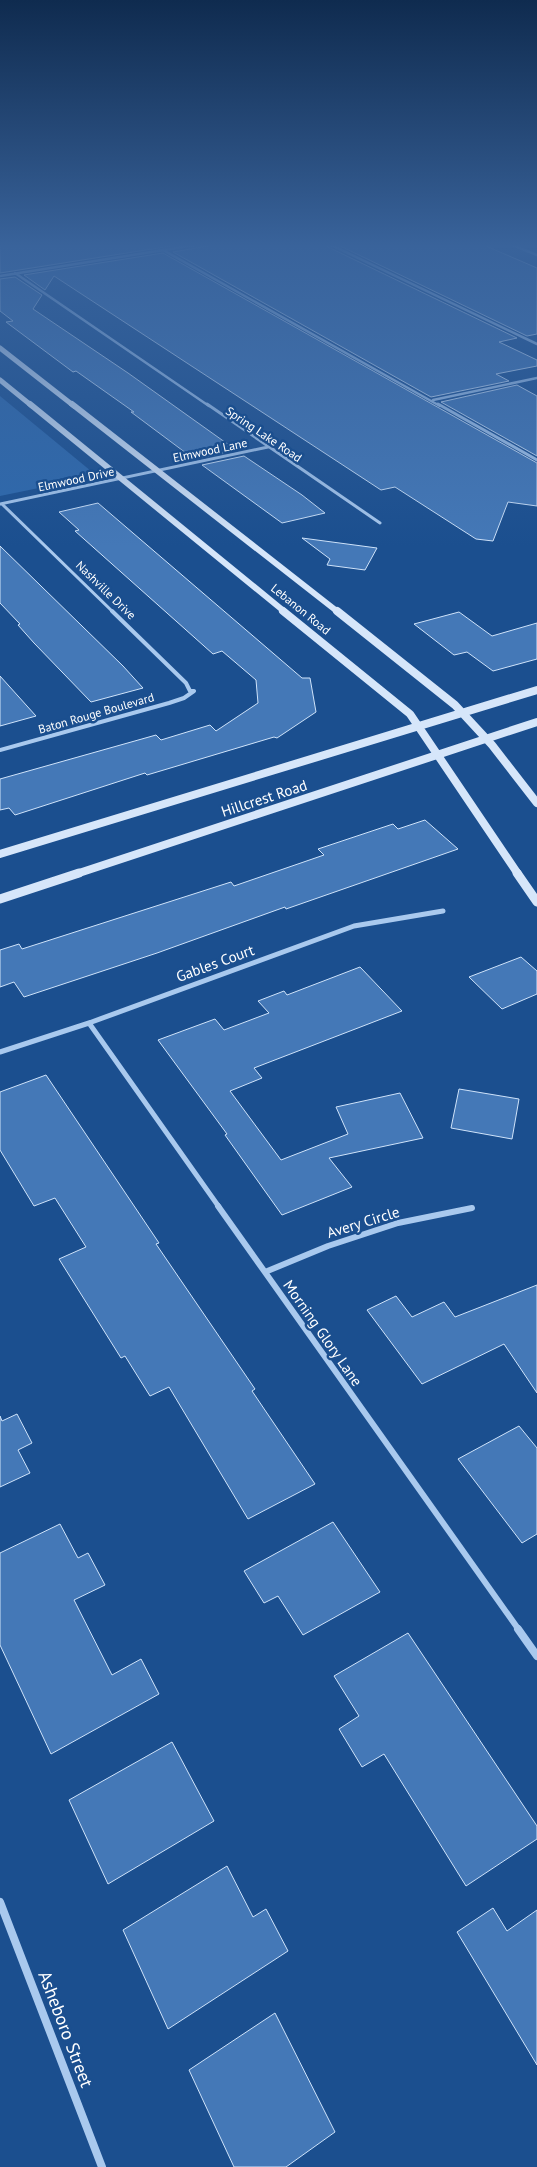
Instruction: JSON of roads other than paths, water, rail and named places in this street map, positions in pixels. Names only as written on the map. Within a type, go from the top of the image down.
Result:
[{"type":"main road","name":"Lebanon Road","points":[[0,348],[441,692],[465,713],[487,738],[537,803]]},
{"type":"main road","name":"Lebanon Road","points":[[0,380],[410,714],[420,726],[537,902]]},
{"type":"main road","name":"Hillcrest Road","points":[[0,854],[537,690]]},
{"type":"main road","name":"Hillcrest Road","points":[[0,899],[537,722]]},
{"type":"street","name":"Spring Lake Road","points":[[118,344],[380,523]]},
{"type":"street","points":[[332,344],[537,460]]},
{"type":"street","points":[[432,400],[537,378]]},
{"type":"street","name":"Elmwood Lane","points":[[156,471],[268,447]]},
{"type":"street","name":"Elmwood Drive","points":[[1,504],[156,471]]},
{"type":"street","name":"Nashville Drive","points":[[1,504],[179,676],[190,691],[194,691]]},
{"type":"street","name":"Baton Rouge Boulevard","points":[[0,750],[169,703],[184,698],[194,691]]},
{"type":"street","name":"Gables Court","points":[[0,1052],[89,1023],[354,926],[443,911]]},
{"type":"street","name":"Morning Glory Lane","points":[[89,1023],[537,1656]]},
{"type":"street","name":"Avery Circle","points":[[265,1272],[328,1246],[398,1222],[472,1208]]},
{"type":"street","name":"Asheboro Street","points":[[0,1902],[102,2167]]}]
